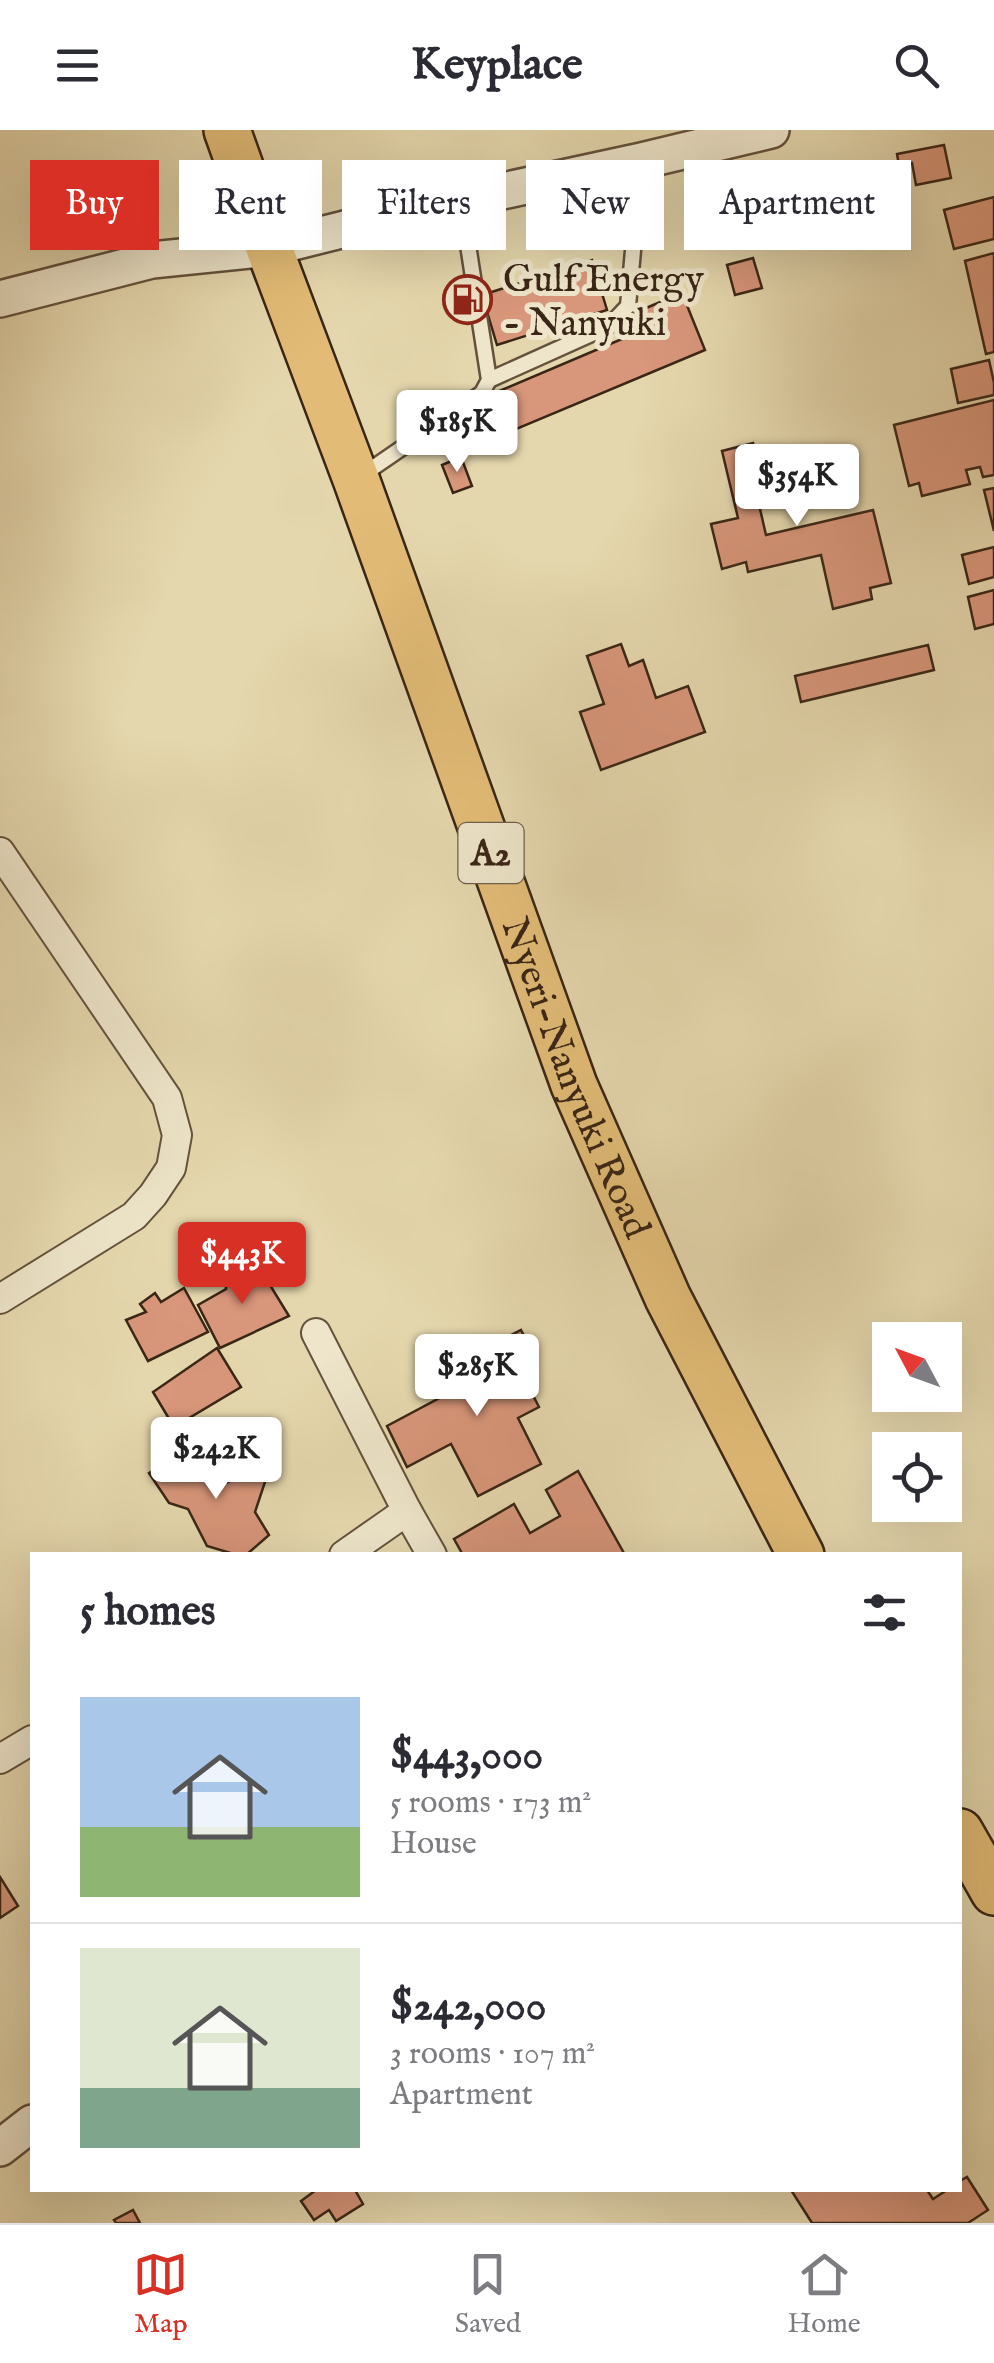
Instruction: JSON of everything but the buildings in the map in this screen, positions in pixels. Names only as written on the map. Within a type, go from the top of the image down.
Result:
[{"type":"highway","name":"Nyeri-Nanyuki Road","points":[[227,130],[238,160]]},
{"type":"highway","name":"Nyeri-Nanyuki Road","points":[[270,250],[574,1085],[668,1298],[799,1552]]},
{"type":"highway","points":[[962,1836],[994,1892]]},
{"type":"street","points":[[645,160],[771,130]]},
{"type":"street","points":[[0,299],[152,260],[250,250]]},
{"type":"street","points":[[0,852],[166,1098],[177,1135],[171,1168],[134,1216],[0,1299]]},
{"type":"street","points":[[316,1333],[430,1552]]},
{"type":"street","points":[[348,1552],[407,1510]]},
{"type":"street","points":[[0,1759],[30,1741]]},
{"type":"street","points":[[0,2148],[30,2125]]},
{"type":"lane","points":[[356,479],[482,393],[489,380],[468,250]]},
{"type":"lane","points":[[489,380],[609,326],[628,306],[633,250]]},
{"type":"place","name":"Gulf Energy - Nanyuki","points":[[468,300]]}]
